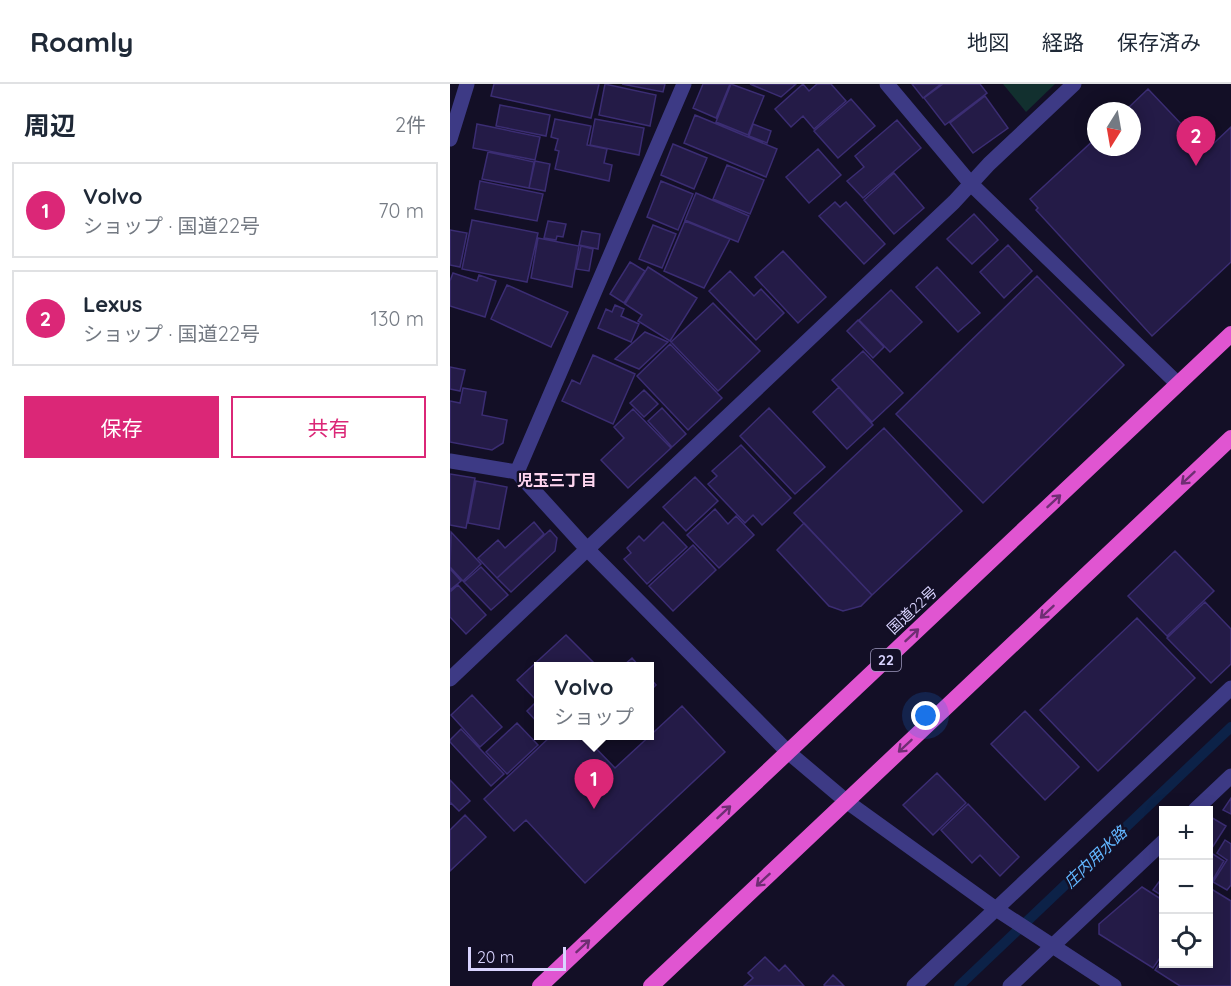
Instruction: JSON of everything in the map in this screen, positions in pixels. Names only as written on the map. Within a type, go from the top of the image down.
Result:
[{"type":"highway","name":"国道22号","points":[[540,986],[1231,334]]},
{"type":"highway","points":[[651,986],[1231,438]]},
{"type":"street","points":[[450,139],[468,84]]},
{"type":"street","points":[[517,472],[684,84]]},
{"type":"street","points":[[887,84],[971,184],[1178,384]]},
{"type":"street","points":[[450,680],[1074,84]]},
{"type":"street","points":[[450,461],[517,472],[587,549],[788,752],[846,801],[996,909],[1114,986]]},
{"type":"street","points":[[914,986],[1231,688]]},
{"type":"street","points":[[1199,806],[1231,776]]},
{"type":"street","points":[[1010,986],[1047,942],[1159,845]]},
{"type":"green space","points":[[1003,84],[1055,84],[1026,112]]},
{"type":"building","points":[[494,84],[599,84],[591,118],[491,96]]},
{"type":"building","points":[[605,84],[656,95],[650,126],[599,115]]},
{"type":"building","points":[[622,84],[665,84],[663,92]]},
{"type":"building","points":[[703,84],[730,84],[716,118],[693,108]]},
{"type":"building","points":[[731,84],[764,96],[748,135],[716,122]]},
{"type":"building","points":[[750,84],[796,84],[781,97]]},
{"type":"building","points":[[803,84],[809,91],[817,84],[831,84],[846,101],[814,129],[803,116],[791,127],[775,109]]},
{"type":"building","points":[[912,84],[941,84],[923,98]]},
{"type":"building","points":[[943,84],[980,84],[987,93],[945,125],[924,98]]},
{"type":"building","points":[[1148,89],[1185,128],[1192,121],[1213,144],[1231,127],[1231,262],[1152,336],[1036,210],[1038,208],[1030,199],[1087,146],[1087,156],[1141,156],[1141,102],[1134,102]]},
{"type":"building","points":[[985,96],[1008,128],[973,153],[950,123]]},
{"type":"building","points":[[851,99],[875,126],[838,158],[814,131]]},
{"type":"building","points":[[500,105],[550,115],[546,136],[496,126]]},
{"type":"building","points":[[695,115],[777,149],[766,177],[684,143]]},
{"type":"building","points":[[555,119],[591,126],[587,145],[607,149],[604,163],[612,165],[609,181],[555,169],[559,151],[555,150],[558,139],[551,137]]},
{"type":"building","points":[[595,119],[644,128],[639,155],[590,145]]},
{"type":"building","points":[[897,120],[921,148],[863,198],[847,181],[864,167],[855,156]]},
{"type":"building","points":[[477,124],[540,137],[535,160],[473,148]]},
{"type":"building","points":[[753,124],[771,131],[767,143],[749,136]]},
{"type":"building","points":[[673,144],[707,158],[694,189],[661,175]]},
{"type":"building","points":[[818,149],[841,175],[809,203],[786,177]]},
{"type":"building","points":[[488,152],[534,162],[529,188],[482,179]]},
{"type":"building","points":[[535,161],[550,164],[545,191],[529,188]]},
{"type":"building","points":[[727,165],[764,180],[750,214],[713,199]]},
{"type":"building","points":[[894,173],[924,208],[894,234],[864,200]]},
{"type":"building","points":[[480,181],[543,194],[537,221],[475,209]]},
{"type":"building","points":[[661,181],[693,194],[678,230],[647,217]]},
{"type":"building","points":[[696,193],[749,216],[738,242],[685,220]]},
{"type":"building","points":[[835,202],[840,207],[846,202],[885,244],[864,264],[819,216]]},
{"type":"building","points":[[974,214],[998,240],[972,264],[947,239]]},
{"type":"building","points":[[472,220],[538,233],[527,282],[462,269]]},
{"type":"building","points":[[548,221],[566,224],[563,237],[557,236],[556,240],[544,238]]},
{"type":"building","points":[[685,221],[730,239],[704,288],[664,271]]},
{"type":"building","points":[[653,225],[676,234],[662,268],[639,259]]},
{"type":"building","points":[[450,230],[467,233],[460,267],[450,265]]},
{"type":"building","points":[[582,231],[600,234],[598,249],[579,245]]},
{"type":"building","points":[[538,238],[579,246],[572,287],[531,278]]},
{"type":"building","points":[[1008,245],[1032,271],[1004,298],[980,272]]},
{"type":"building","points":[[581,246],[593,249],[589,271],[576,269]]},
{"type":"building","points":[[783,251],[826,297],[798,323],[755,277]]},
{"type":"building","points":[[630,262],[645,271],[624,303],[610,294]]},
{"type":"building","points":[[648,267],[697,298],[670,341],[638,321],[642,315],[625,304]]},
{"type":"building","points":[[937,267],[980,313],[958,332],[916,287]]},
{"type":"building","points":[[730,271],[754,296],[761,289],[784,313],[756,340],[709,291]]},
{"type":"building","points":[[453,273],[477,281],[479,275],[496,281],[485,317],[450,306],[450,281]]},
{"type":"building","points":[[1037,276],[1124,365],[983,503],[896,414]]},
{"type":"building","points":[[507,285],[568,312],[551,347],[491,319]]},
{"type":"building","points":[[891,290],[922,322],[890,352],[859,320]]},
{"type":"building","points":[[713,303],[760,351],[718,391],[671,342]]},
{"type":"building","points":[[615,305],[624,309],[621,316],[639,324],[631,342],[598,328],[606,309],[612,312]]},
{"type":"building","points":[[858,320],[884,347],[873,358],[847,331]]},
{"type":"building","points":[[645,332],[668,342],[639,369],[615,359]]},
{"type":"building","points":[[670,344],[722,398],[688,430],[637,376]]},
{"type":"building","points":[[863,351],[903,393],[872,422],[832,380]]},
{"type":"building","points":[[593,355],[635,374],[613,424],[562,401],[572,380],[580,384]]},
{"type":"building","points":[[450,367],[465,370],[460,391],[450,389]]},
{"type":"building","points":[[839,387],[873,425],[847,449],[813,412]]},
{"type":"building","points":[[463,388],[486,392],[482,415],[507,420],[503,443],[492,450],[450,442],[450,401],[460,403]]},
{"type":"building","points":[[644,390],[658,404],[644,417],[630,403]]},
{"type":"building","points":[[662,408],[686,434],[672,447],[648,421]]},
{"type":"building","points":[[769,408],[825,467],[795,494],[740,436]]},
{"type":"building","points":[[633,409],[671,448],[628,488],[601,460],[624,438],[614,427]]},
{"type":"building","points":[[884,428],[962,511],[872,595],[794,513]]},
{"type":"building","points":[[741,445],[791,498],[762,525],[753,515],[745,523],[708,484],[717,476],[712,471]]},
{"type":"building","points":[[450,474],[475,478],[466,528],[450,525]]},
{"type":"building","points":[[695,477],[718,501],[686,531],[663,507]]},
{"type":"building","points":[[476,481],[507,487],[499,529],[468,523]]},
{"type":"building","points":[[715,509],[728,524],[736,516],[754,535],[719,568],[687,535]]},
{"type":"building","points":[[534,522],[544,534],[497,578],[478,558],[498,540],[505,548]]},
{"type":"building","points":[[663,522],[687,547],[647,584],[624,559],[631,553],[627,548],[639,536],[644,541]]},
{"type":"building","points":[[804,523],[872,595],[861,606],[843,611],[829,606],[777,550]]},
{"type":"building","points":[[550,530],[557,538],[555,551],[511,592],[497,578]]},
{"type":"building","points":[[451,532],[481,564],[463,581],[450,567]]},
{"type":"building","points":[[693,545],[716,570],[673,611],[649,586]]},
{"type":"building","points":[[1175,551],[1214,591],[1167,636],[1128,596]]},
{"type":"building","points":[[481,567],[508,595],[491,610],[464,582]]},
{"type":"building","points":[[450,569],[461,581],[450,590]]},
{"type":"building","points":[[458,585],[486,615],[466,634],[450,617],[450,592]]},
{"type":"building","points":[[1205,602],[1231,629],[1231,664],[1211,683],[1167,638]]},
{"type":"building","points":[[1137,618],[1195,678],[1098,771],[1040,710]]},
{"type":"building","points":[[566,635],[593,662],[537,662]]},
{"type":"building","points":[[534,664],[534,698],[517,680]]},
{"type":"building","points":[[472,695],[502,727],[480,747],[451,715]]},
{"type":"building","points":[[534,704],[534,719],[527,711]]},
{"type":"building","points":[[682,706],[725,752],[585,883],[526,820],[514,831],[484,799],[547,740],[588,740],[615,768],[645,740],[654,740],[654,732]]},
{"type":"building","points":[[1025,711],[1079,767],[1045,800],[991,744]]},
{"type":"building","points":[[517,723],[538,745],[507,774],[486,752]]},
{"type":"building","points":[[461,729],[504,774],[491,786],[450,742]]},
{"type":"building","points":[[937,773],[966,803],[933,835],[903,805]]},
{"type":"building","points":[[450,780],[470,801],[459,811],[450,804]]},
{"type":"building","points":[[1231,798],[1231,814],[1223,810]]},
{"type":"building","points":[[968,804],[1019,857],[1000,876],[980,855],[972,863],[941,830]]},
{"type":"building","points":[[465,815],[486,837],[450,871],[450,830]]},
{"type":"building","points":[[1213,818],[1226,826],[1213,846]]},
{"type":"building","points":[[1225,840],[1231,844],[1231,885],[1227,890],[1213,882],[1227,860],[1217,853]]},
{"type":"building","points":[[1213,854],[1224,861],[1213,879]]},
{"type":"building","points":[[1159,882],[1159,894],[1153,890]]},
{"type":"building","points":[[1142,887],[1159,898],[1159,959],[1153,968],[1099,934],[1099,924]]},
{"type":"building","points":[[1213,890],[1231,901],[1231,986],[1180,986],[1155,970],[1159,964],[1159,968],[1213,968]]},
{"type":"building","points":[[765,957],[779,971],[785,965],[804,986],[744,986],[753,978],[748,973]]},
{"type":"building","points":[[833,975],[844,986],[824,985]]},
{"type":"waterway","name":"庄内用水路","points":[[959,986],[1231,727]]},
{"type":"place","name":"Lexus","points":[[1196,166]]},
{"type":"place","name":"Volvo","points":[[594,809]]},
{"type":"district","name":"児玉三丁目","points":[[557,480]]}]
